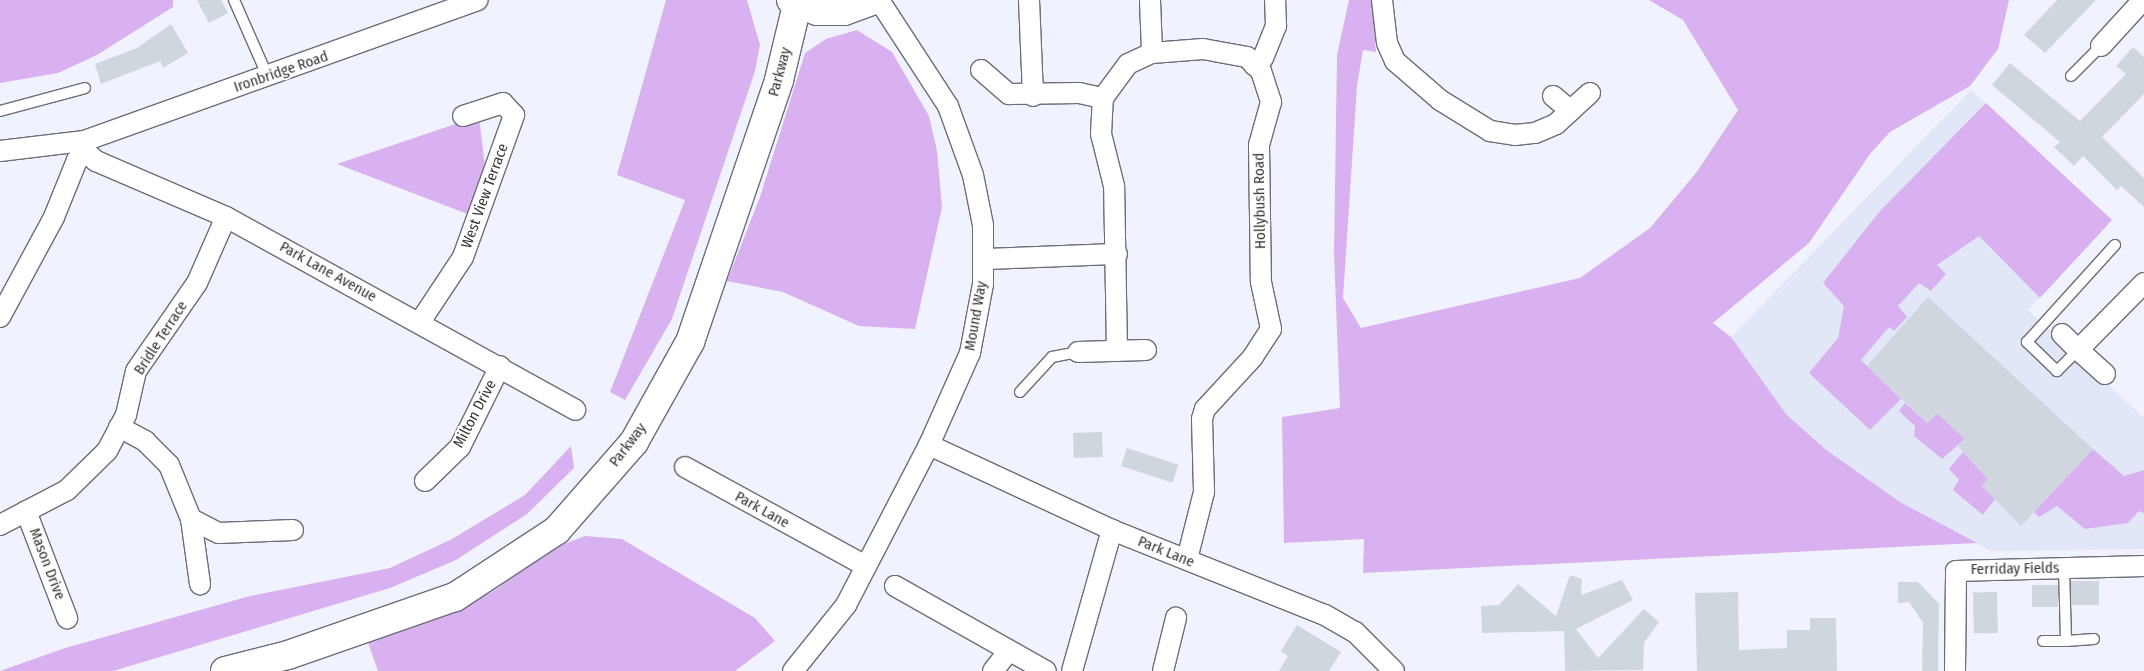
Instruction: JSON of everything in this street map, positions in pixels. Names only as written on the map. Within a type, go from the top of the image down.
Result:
[{"type":"main road","points":[[794,2],[817,11],[844,11],[874,0]]},
{"type":"main road","name":"Parkway","points":[[225,671],[280,663],[455,597],[557,530],[634,442],[690,342],[779,80],[794,2]]},
{"type":"street","name":"Ironbridge Road","points":[[0,151],[85,147],[477,0]]},
{"type":"street","name":"Mound Way","points":[[793,671],[833,625],[929,445],[970,353],[984,259],[973,174],[948,106],[879,0]]},
{"type":"street","points":[[1029,0],[1033,96]]},
{"type":"street","points":[[1150,0],[1152,53]]},
{"type":"street","points":[[1254,65],[1263,58],[1276,26],[1275,0]]},
{"type":"street","points":[[1382,0],[1387,43],[1395,61],[1440,100],[1490,130],[1515,135],[1535,133],[1556,124],[1590,93]]},
{"type":"street","points":[[2100,46],[2143,0]]},
{"type":"street","name":"Hollybush Road","points":[[1103,98],[1128,64],[1152,53],[1226,51],[1254,65],[1268,86],[1271,102],[1259,145],[1261,282],[1271,329],[1253,357],[1205,409],[1204,492],[1187,559]]},
{"type":"street","points":[[981,70],[1009,94],[1033,96],[1079,93],[1103,98],[1101,134],[1114,186],[1117,254],[1117,351]]},
{"type":"street","points":[[1554,96],[1571,111]]},
{"type":"street","name":"West View Terrace","points":[[420,322],[464,257],[514,115],[504,103],[463,116]]},
{"type":"street","points":[[0,317],[54,217],[77,160],[85,147]]},
{"type":"street","name":"Park Lane Avenue","points":[[85,147],[226,217],[500,366],[574,410]]},
{"type":"street","name":"Bridle Terrace","points":[[0,525],[67,490],[107,451],[119,427],[136,371],[197,283],[226,217]]},
{"type":"street","points":[[984,259],[1117,254]]},
{"type":"street","points":[[2078,350],[2144,283]]},
{"type":"street","points":[[2062,334],[2105,374]]},
{"type":"street","points":[[1078,352],[1146,350]]},
{"type":"street","name":"Milton Drive","points":[[425,481],[460,448],[500,366]]},
{"type":"street","points":[[119,427],[144,441],[168,464],[191,519],[200,584]]},
{"type":"street","name":"Park Lane","points":[[929,445],[1112,530],[1332,619],[1361,637],[1394,671]]},
{"type":"street","name":"Park Lane","points":[[685,467],[866,566]]},
{"type":"street","name":"Mason Drive","points":[[26,511],[67,618]]},
{"type":"street","points":[[191,519],[219,533],[293,530]]},
{"type":"street","points":[[1072,671],[1112,530]]},
{"type":"street","name":"Ferriday Fields","points":[[1955,671],[1956,571],[2144,566]]},
{"type":"street","points":[[896,586],[1008,652],[1046,671]]},
{"type":"street","points":[[1163,671],[1176,618]]},
{"type":"street","points":[[994,671],[1008,652]]},
{"type":"lane","points":[[234,0],[268,77]]},
{"type":"lane","points":[[2071,76],[2100,46]]},
{"type":"lane","points":[[0,111],[85,88]]},
{"type":"lane","points":[[2078,350],[2057,371],[2027,342],[2115,244]]},
{"type":"lane","points":[[1020,392],[1052,356],[1078,352]]},
{"type":"lane","points":[[2064,568],[2066,641]]},
{"type":"lane","points":[[2043,641],[2094,639]]},
{"type":"shaded area","points":[[0,0],[173,0],[173,7],[97,55],[58,73],[0,83]]},
{"type":"shaded area","points":[[666,0],[747,0],[760,45],[755,71],[672,319],[625,400],[610,392],[685,200],[617,175]]},
{"type":"shaded area","points":[[1349,0],[1372,0],[1376,52],[1363,50],[1357,86],[1343,298],[1361,328],[1580,278],[1650,228],[1696,173],[1738,110],[1683,20],[1649,0],[2009,0],[1998,49],[1970,86],[1890,132],[1870,154],[1809,243],[1713,323],[1731,337],[1786,414],[1825,449],[1900,502],[1977,543],[1363,573],[1364,539],[1284,543],[1282,417],[1340,408],[1334,253],[1337,55]]},
{"type":"shaded area","points":[[857,30],[892,52],[929,116],[937,151],[942,207],[915,329],[859,326],[783,292],[727,281],[760,197],[805,53],[826,39]]},
{"type":"shaded area","points":[[1971,90],[2112,220],[2028,310],[2144,418],[2144,549],[1991,551],[1900,502],[1825,449],[1786,414],[1731,337]]},
{"type":"shaded area","points":[[1986,103],[2112,220],[2040,298],[1979,236],[1937,265],[1946,274],[1931,291],[1919,283],[1898,306],[1907,317],[1894,331],[1889,327],[1861,360],[1901,399],[1870,430],[1809,373],[1838,338],[1844,306],[1823,283],[1880,211]]},
{"type":"shaded area","points":[[479,116],[485,167],[470,215],[337,164]]},
{"type":"shaded area","points":[[1905,403],[1927,423],[1937,413],[1965,439],[1942,459],[1914,436],[1915,426],[1899,411]]},
{"type":"shaded area","points":[[571,446],[574,468],[527,514],[456,560],[390,588],[113,671],[0,671],[65,648],[250,596],[390,568],[452,539],[525,495]]},
{"type":"shaded area","points":[[2093,449],[2124,476],[2144,470],[2144,513],[2139,511],[2128,523],[2085,529],[2057,506],[2039,517],[2034,512]]},
{"type":"shaded area","points":[[1963,452],[1988,479],[1982,486],[1995,499],[1983,515],[1953,490],[1959,480],[1949,469]]},
{"type":"shaded area","points":[[585,536],[622,539],[755,618],[775,641],[735,671],[378,671],[366,637],[452,610],[492,592],[554,548]]},
{"type":"building","points":[[197,0],[221,0],[228,13],[209,23]]},
{"type":"building","points":[[2057,0],[2096,0],[2045,53],[2024,35]]},
{"type":"building","points":[[171,24],[188,53],[163,68],[160,61],[101,84],[95,64],[137,48]]},
{"type":"building","points":[[2133,47],[2144,57],[2144,94],[2102,137],[2144,178],[2144,207],[2121,186],[2117,190],[2083,156],[2074,166],[2054,147],[2060,142],[1992,85],[2010,63],[2080,121],[2126,74],[2116,66]]},
{"type":"building","points":[[1928,297],[2093,449],[2021,526],[1982,486],[1988,479],[1958,446],[1965,439],[1937,413],[1927,423],[1867,366]]},
{"type":"building","points":[[1102,432],[1103,457],[1074,458],[1073,433]]},
{"type":"building","points":[[1127,448],[1178,465],[1172,483],[1121,466]]},
{"type":"building","points":[[1570,575],[1582,579],[1581,595],[1622,580],[1633,600],[1576,629],[1598,658],[1644,609],[1659,622],[1644,643],[1643,670],[1565,671],[1564,631],[1482,633],[1481,606],[1499,605],[1518,584],[1556,616]]},
{"type":"building","points":[[2071,581],[2099,581],[2099,605],[2071,605]]},
{"type":"building","points":[[1898,582],[1918,582],[1939,604],[1938,671],[1922,671],[1923,623],[1909,602],[1898,603]]},
{"type":"building","points":[[2032,585],[2058,585],[2058,607],[2032,607]]},
{"type":"building","points":[[1738,592],[1739,650],[1787,648],[1787,630],[1810,630],[1810,618],[1836,618],[1837,671],[1697,671],[1695,593]]},
{"type":"building","points":[[1973,592],[1997,592],[1998,633],[1974,633]]},
{"type":"building","points":[[1297,625],[1341,652],[1329,671],[1279,671],[1288,656],[1281,651]]}]
